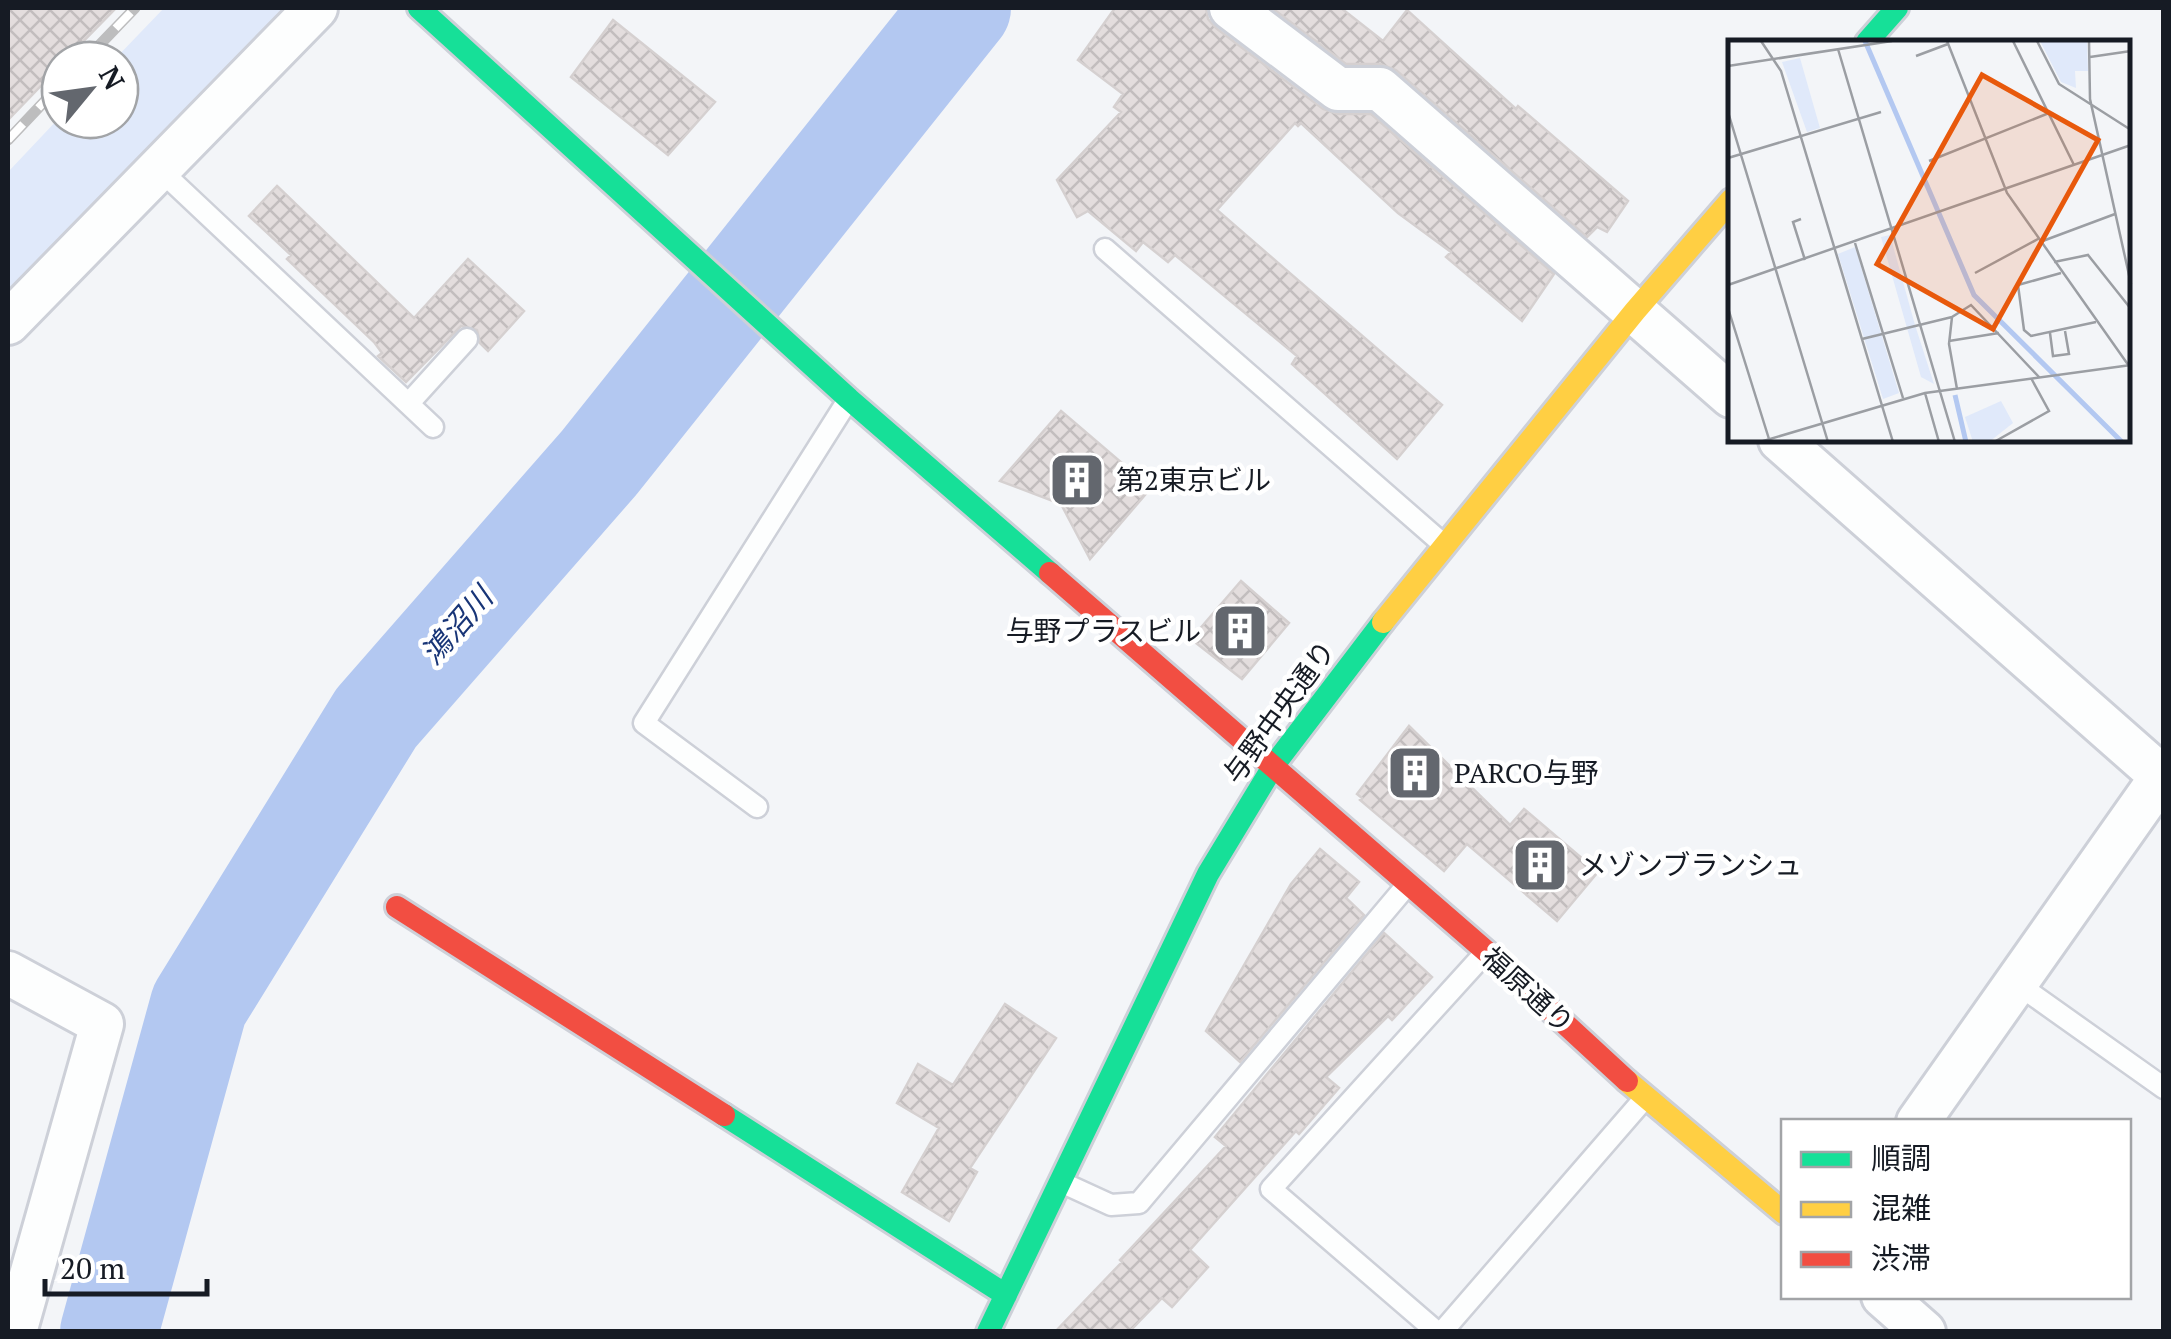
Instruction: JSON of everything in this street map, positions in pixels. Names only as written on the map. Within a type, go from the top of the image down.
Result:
[{"type":"street","points":[[8,323],[316,8]]},
{"type":"street","name":"福原通り","points":[[420,8],[849,399],[1487,952],[1645,1097],[1781,1210]]},
{"type":"street","points":[[1231,8],[1338,88],[1380,89],[1728,393]]},
{"type":"street","points":[[1869,40],[1897,8]]},
{"type":"street","name":"与野中央通り","points":[[997,1320],[1059,1181],[1208,874],[1274,766],[1445,545],[1635,311],[1728,203]]},
{"type":"street","points":[[1782,442],[2162,774],[1920,1119]]},
{"type":"street","points":[[397,907],[997,1320]]},
{"type":"street","points":[[8,973],[102,1024],[15,1332]]},
{"type":"street","points":[[1886,1299],[1924,1332]]},
{"type":"lane","points":[[159,169],[434,426]]},
{"type":"lane","points":[[1106,249],[1445,545]]},
{"type":"lane","points":[[409,402],[467,340]]},
{"type":"lane","points":[[757,807],[644,723],[849,399]]},
{"type":"lane","points":[[1059,1181],[1111,1205],[1138,1203],[1408,884]]},
{"type":"lane","points":[[1487,952],[1271,1190],[1440,1332],[1645,1097]]},
{"type":"lane","points":[[2016,983],[2164,1088]]},
{"type":"shaded area","points":[[164,8],[286,8],[8,295],[8,172],[40,138],[140,140],[140,40],[133,40]]},
{"type":"building","points":[[8,8],[116,8],[85,40],[40,40],[40,87],[8,120]]},
{"type":"building","points":[[1115,8],[1206,8],[1208,19],[1216,28],[1323,109],[1338,114],[1371,114],[1554,274],[1522,321],[1446,257],[1451,252],[1398,213],[1301,123],[1295,123],[1217,210],[1442,405],[1397,459],[1292,364],[1297,356],[1175,255],[1168,262],[1143,242],[1136,251],[1088,211],[1077,217],[1057,180],[1121,112],[1114,107],[1123,94],[1078,60]]},
{"type":"building","points":[[1272,8],[1341,8],[1383,41],[1407,10],[1516,109],[1518,106],[1628,201],[1607,232],[1597,227],[1587,237],[1396,70],[1380,64],[1346,64]]},
{"type":"building","points":[[613,20],[715,102],[668,155],[571,77]]},
{"type":"building","points":[[277,186],[414,318],[468,259],[524,311],[488,351],[480,343],[477,330],[461,326],[406,382],[378,356],[382,353],[374,342],[287,259],[291,255],[249,216]]},
{"type":"building","name":"第2東京ビル","points":[[1061,411],[1151,488],[1090,559],[1061,504],[1000,481]]},
{"type":"building","name":"与野プラスビル","points":[[1241,581],[1289,623],[1242,679],[1191,639]]},
{"type":"building","points":[[1409,726],[1510,825],[1524,809],[1598,872],[1557,921],[1467,844],[1444,871],[1360,800],[1357,794]]},
{"type":"building","points":[[1320,849],[1359,882],[1346,898],[1364,915],[1240,1062],[1206,1031],[1291,884]]},
{"type":"building","points":[[1384,933],[1432,977],[1392,1020],[1388,1016],[1326,1077],[1339,1088],[1190,1250],[1208,1267],[1172,1307],[1162,1298],[1129,1332],[1055,1332],[1226,1146],[1215,1137]]},
{"type":"building","points":[[1005,1004],[1056,1038],[970,1168],[977,1172],[949,1221],[902,1192],[939,1128],[897,1103],[918,1064],[953,1085]]},
{"type":"waterway","name":"鴻沼川","points":[[109,1332],[199,1005],[376,718],[599,463],[962,8]]},
{"type":"railway","points":[[104,40],[135,8]]},
{"type":"railway","points":[[8,140],[40,106]]},
{"type":"traffic: fast","points":[[419,8],[849,399],[1050,573]]},
{"type":"traffic: fast","points":[[1869,40],[1897,8]]},
{"type":"traffic: fast","points":[[988,1332],[1208,874],[1274,765],[1383,622]]},
{"type":"traffic: fast","points":[[724,1115],[1006,1295]]},
{"type":"traffic: slow","points":[[1383,622],[1635,311],[1728,203]]},
{"type":"traffic: slow","points":[[1627,1081],[1781,1210]]},
{"type":"traffic: jam","points":[[1050,573],[1487,952],[1627,1081]]},
{"type":"traffic: jam","points":[[397,907],[724,1115]]},
{"type":"place","name":"第2東京ビル","points":[[1077,480]]},
{"type":"place","name":"与野プラスビル","points":[[1240,631]]},
{"type":"place","name":"PARCO与野","points":[[1415,773]]},
{"type":"place","name":"メゾンブランシュ","points":[[1540,865]]}]
